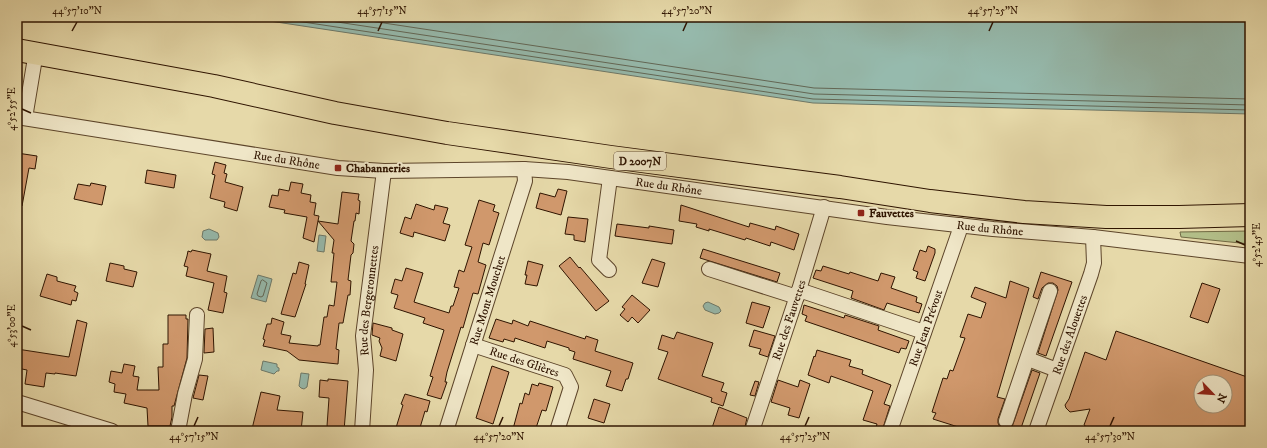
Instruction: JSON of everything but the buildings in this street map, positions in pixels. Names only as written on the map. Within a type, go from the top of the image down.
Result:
[{"type":"main road","name":"D 2007N","points":[[27,51],[214,86],[335,113],[447,133],[619,158],[840,187],[930,201],[1024,212],[1106,217],[1250,215]]},
{"type":"street","points":[[21,117],[27,51]]},
{"type":"street","name":"Rue du Rhône","points":[[21,117],[338,168],[384,171],[524,169],[568,172],[887,217],[993,229],[1093,237],[1250,256]]},
{"type":"street","name":"Rue Mont Mouchet","points":[[446,431],[525,181],[524,169]]},
{"type":"street","name":"Rue des Bergeronnettes","points":[[362,431],[366,370],[363,336],[384,171]]},
{"type":"street","points":[[609,270],[598,260],[610,178]]},
{"type":"street","name":"Rue des Fauvettes","points":[[752,431],[798,293],[824,208]]},
{"type":"street","name":"Rue Jean Prévost","points":[[890,431],[960,225]]},
{"type":"street","name":"Rue des Alouettes","points":[[1036,431],[1091,274],[1094,263],[1093,237]]},
{"type":"street","points":[[710,269],[798,293],[924,332]]},
{"type":"street","points":[[1006,421],[1050,292]]},
{"type":"street","points":[[178,431],[185,394],[195,359],[196,315]]},
{"type":"street","name":"Rue des Glières","points":[[473,345],[565,375],[571,387],[557,431]]},
{"type":"street","points":[[1028,359],[1057,370]]},
{"type":"street","points":[[17,402],[105,430]]},
{"type":"green space","points":[[1250,231],[1250,244],[1181,237],[1180,232]]},
{"type":"water","points":[[243,17],[1250,17],[1250,114],[813,103]]},
{"type":"water","points":[[209,229],[218,233],[219,237],[217,240],[205,240],[202,237],[203,231]]},
{"type":"water","points":[[319,235],[326,236],[324,252],[317,251]]},
{"type":"water","points":[[258,275],[272,279],[266,302],[251,298]]},
{"type":"water","points":[[708,302],[719,307],[721,311],[715,314],[705,310],[703,306]]},
{"type":"water","points":[[263,361],[277,364],[279,371],[274,374],[261,370]]},
{"type":"water","points":[[301,373],[309,374],[307,387],[304,389],[299,386]]},
{"type":"place","name":"Chabanneries","points":[[338,168]]},
{"type":"place","name":"Fauvettes","points":[[861,213]]}]
